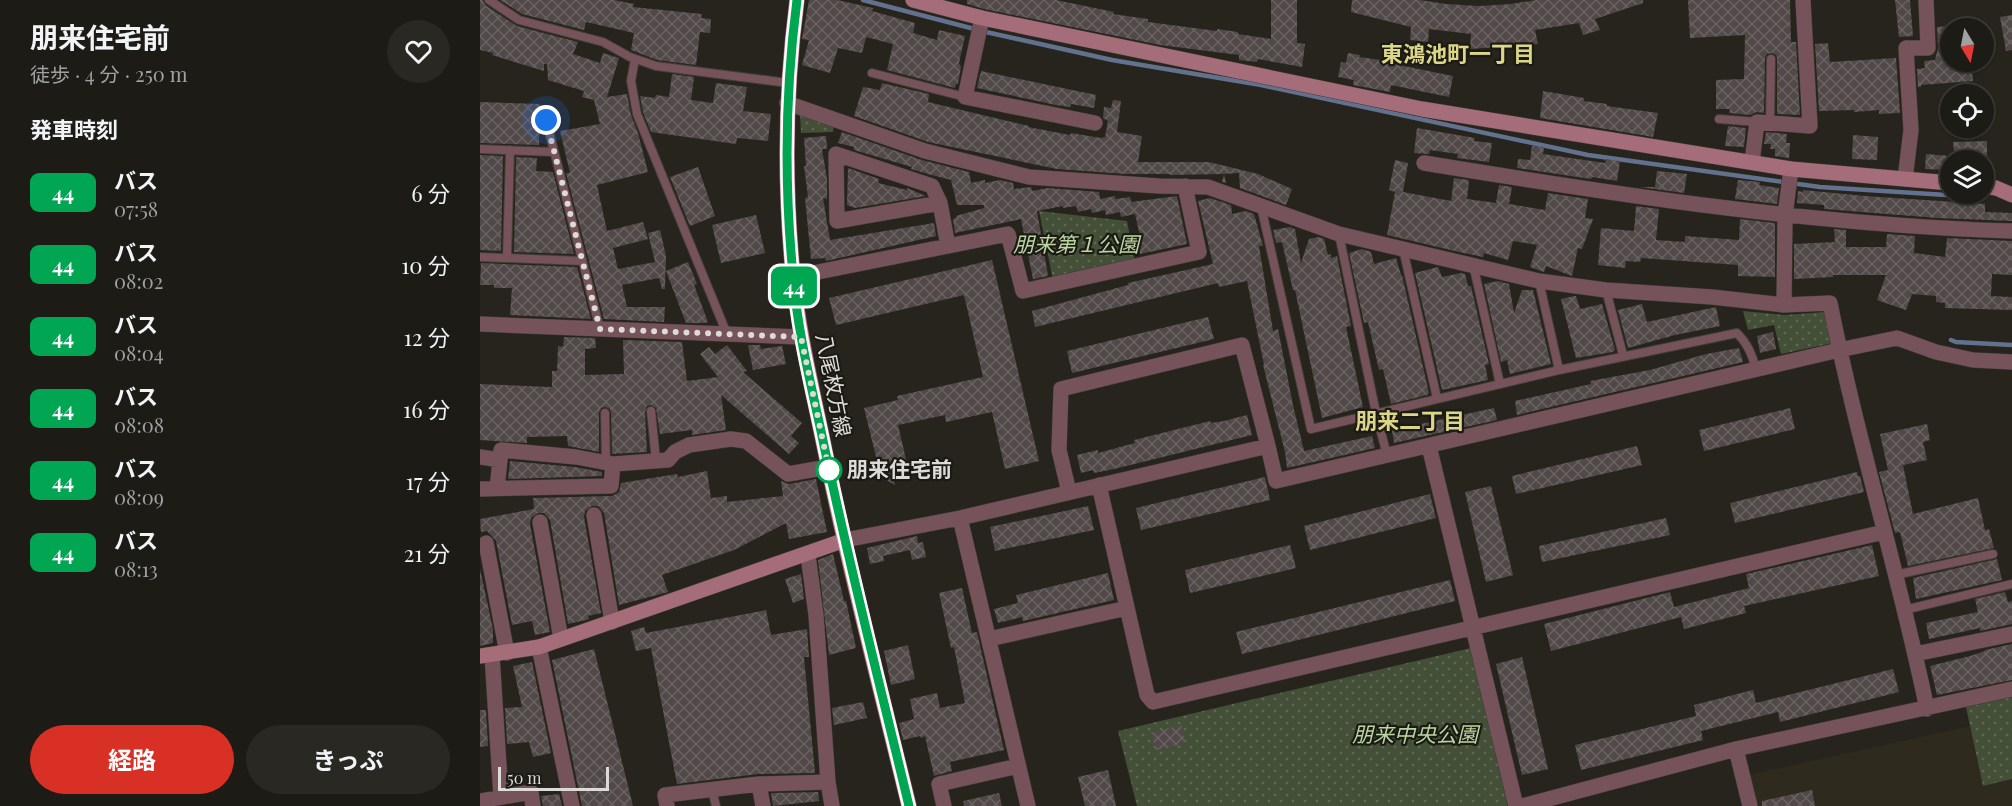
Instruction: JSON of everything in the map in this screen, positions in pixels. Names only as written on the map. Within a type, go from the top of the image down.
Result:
[{"type":"main road","name":"八尾枚方線","points":[[797,0],[788,83],[786,186],[793,277],[801,337],[828,467],[909,806]]},
{"type":"street","points":[[913,0],[982,19],[1422,109],[1752,162],[1791,171],[1940,182]]},
{"type":"street","points":[[1752,162],[1763,123],[1810,126],[1803,0]]},
{"type":"street","points":[[1905,179],[1911,130],[1906,48],[1928,48],[1926,0]]},
{"type":"street","points":[[982,19],[965,98],[1095,123]]},
{"type":"street","points":[[787,103],[925,151],[1029,177],[1208,187],[1339,234],[1539,280],[1606,290],[1712,297],[1784,305],[1830,303],[1839,350],[1927,710]]},
{"type":"street","points":[[940,203],[837,222],[836,154],[932,186],[940,203],[948,246]]},
{"type":"street","points":[[1424,163],[1607,192],[1785,216],[2012,231]]},
{"type":"street","points":[[1784,305],[1785,216],[1791,171]]},
{"type":"street","points":[[793,277],[1008,234],[1023,291],[1199,252],[1185,186]]},
{"type":"street","points":[[1994,188],[2011,193]]},
{"type":"street","points":[[480,324],[801,337]]},
{"type":"street","points":[[1069,492],[1059,450],[1061,389],[1242,345],[1276,481],[1897,338],[1973,360],[2012,362]]},
{"type":"street","points":[[497,489],[501,450],[576,457],[609,464],[668,460],[675,452],[689,445],[731,438],[746,441],[788,474],[828,467]]},
{"type":"street","points":[[493,655],[539,647],[808,555],[845,540],[960,518],[1268,446]]},
{"type":"street","points":[[1429,446],[1516,806]]},
{"type":"street","points":[[480,457],[500,460]]},
{"type":"street","points":[[480,489],[611,486],[609,464]]},
{"type":"street","points":[[1099,485],[1147,694],[1153,702],[1884,532]]},
{"type":"street","points":[[594,515],[612,622]]},
{"type":"street","points":[[960,518],[1028,806]]},
{"type":"street","points":[[540,522],[561,639]]},
{"type":"street","points":[[486,543],[501,797]]},
{"type":"street","points":[[808,555],[816,615],[828,782],[832,806]]},
{"type":"street","points":[[988,639],[1127,608]]},
{"type":"street","points":[[1915,654],[2012,634]]},
{"type":"street","points":[[539,647],[572,806]]},
{"type":"street","points":[[1522,806],[1736,749],[2012,690]]},
{"type":"street","points":[[1736,749],[1750,806]]},
{"type":"street","points":[[944,806],[939,784],[1018,766]]},
{"type":"street","points":[[667,806],[665,795],[759,784],[828,782]]},
{"type":"street","points":[[759,784],[763,806]]},
{"type":"street","points":[[480,801],[531,792],[533,806]]},
{"type":"lane","points":[[489,0],[519,20],[603,42],[634,59],[656,66],[788,83]]},
{"type":"lane","points":[[1719,118],[1763,123],[1770,58]]},
{"type":"lane","points":[[634,59],[631,81],[637,114],[727,335]]},
{"type":"lane","points":[[872,73],[965,98]]},
{"type":"lane","points":[[546,120],[600,329]]},
{"type":"lane","points":[[480,148],[554,152]]},
{"type":"lane","points":[[507,258],[510,150]]},
{"type":"lane","points":[[1261,206],[1311,429],[1560,370],[1737,333],[1751,354],[1756,369]]},
{"type":"lane","points":[[1339,234],[1376,413],[1388,455]]},
{"type":"lane","points":[[1403,249],[1437,398]]},
{"type":"lane","points":[[480,256],[582,261]]},
{"type":"lane","points":[[1473,264],[1500,384]]},
{"type":"lane","points":[[1539,280],[1560,370]]},
{"type":"lane","points":[[1606,290],[1623,356]]},
{"type":"lane","points":[[651,411],[656,461]]},
{"type":"lane","points":[[605,412],[609,464]]},
{"type":"lane","points":[[1895,575],[1993,554]]},
{"type":"lane","points":[[1904,610],[2012,584]]},
{"type":"shaded area","points":[[1970,726],[1983,786],[2012,779],[2012,806],[1755,806],[1748,775]]},
{"type":"green space","points":[[800,113],[834,123],[833,132],[801,133]]},
{"type":"green space","name":"朋来第１公園","points":[[1039,211],[1127,221],[1135,262],[1053,280]]},
{"type":"green space","points":[[1743,311],[1784,315],[1824,312],[1833,343],[1781,354],[1774,325],[1748,330]]},
{"type":"green space","name":"朋来中央公園","points":[[1471,648],[1508,806],[1137,806],[1118,731]]},
{"type":"green space","points":[[2012,697],[2012,779],[1983,786],[1966,707]]},
{"type":"building","points":[[480,0],[517,26],[578,42],[573,54],[600,63],[603,53],[619,58],[607,97],[627,94],[648,172],[597,185],[607,231],[643,222],[648,239],[613,248],[618,269],[655,262],[648,233],[660,230],[666,256],[665,289],[662,289],[659,278],[622,285],[627,307],[665,307],[664,322],[604,319],[566,173],[570,173],[560,131],[600,124],[594,100],[582,97],[584,91],[548,80],[547,64],[544,64],[544,71],[480,50]]},
{"type":"building","points":[[500,0],[614,0],[634,4],[633,7],[702,14],[701,18],[711,19],[710,33],[700,32],[696,65],[657,60],[631,50],[634,33],[586,22],[584,30],[522,14]]},
{"type":"building","points":[[809,0],[837,0],[873,8],[872,11],[915,23],[913,33],[937,40],[939,30],[965,36],[959,63],[961,67],[958,84],[955,88],[887,70],[893,44],[866,37],[862,53],[838,48],[830,73],[802,65],[809,40],[802,39]]},
{"type":"building","points":[[967,0],[1056,0],[1114,12],[1113,14],[1148,19],[1148,22],[1217,31],[1217,29],[1271,39],[1271,0],[1297,0],[1297,43],[1305,44],[1302,67],[1258,59],[1257,62],[1239,60],[1239,55],[1160,45],[984,9],[967,4]]},
{"type":"building","points":[[1352,0],[1420,0],[1479,6],[1536,0],[1643,0],[1643,3],[1595,19],[1600,30],[1583,35],[1579,23],[1535,30],[1538,44],[1470,49],[1471,34],[1429,29],[1428,42],[1410,40],[1411,27],[1351,12]]},
{"type":"building","points":[[1688,0],[1790,0],[1791,42],[1796,42],[1800,115],[1777,114],[1777,59],[1772,53],[1767,54],[1765,58],[1764,113],[1757,112],[1750,115],[1729,113],[1730,109],[1716,109],[1716,80],[1744,79],[1745,35],[1690,38]]},
{"type":"building","points":[[1895,0],[1910,0],[1913,36],[1899,37]]},
{"type":"building","points":[[2012,15],[2012,50],[2006,51],[2000,17]]},
{"type":"building","points":[[1937,27],[1940,27],[1940,72],[1972,72],[1973,81],[1918,87],[1917,69],[1925,68],[1924,61],[1935,60],[1938,48]]},
{"type":"building","points":[[1828,43],[1830,62],[1896,58],[1900,113],[1879,114],[1879,110],[1819,111],[1815,44]]},
{"type":"building","points":[[1348,53],[1453,76],[1449,97],[1391,85],[1390,92],[1353,85],[1354,80],[1338,77],[1341,62],[1346,63]]},
{"type":"building","points":[[981,71],[1096,95],[1094,108],[1071,104],[1070,107],[1056,105],[977,88]]},
{"type":"building","points":[[672,74],[694,77],[691,100],[713,103],[716,83],[747,87],[743,111],[771,114],[768,141],[737,138],[736,144],[651,132],[643,112],[640,96],[669,97]]},
{"type":"building","points":[[882,83],[929,94],[928,102],[1028,127],[1101,138],[1105,137],[1108,121],[1103,118],[1104,107],[1111,108],[1113,100],[1121,101],[1117,132],[1142,136],[1138,162],[1209,162],[1258,174],[1292,189],[1286,205],[1240,188],[1239,173],[1170,175],[1057,169],[928,142],[854,116],[863,87],[880,90]]},
{"type":"building","points":[[1543,91],[1584,98],[1584,101],[1607,104],[1607,106],[1658,113],[1653,137],[1540,118]]},
{"type":"building","points":[[480,102],[540,104],[539,145],[480,143]]},
{"type":"building","points":[[1728,126],[1746,128],[1744,147],[1725,146]]},
{"type":"building","points":[[1417,128],[1492,143],[1489,162],[1457,158],[1458,154],[1430,150],[1429,154],[1414,153]]},
{"type":"building","points":[[842,132],[922,160],[969,172],[971,183],[1000,180],[1013,183],[1014,189],[1031,187],[1032,191],[1048,188],[1099,192],[1100,199],[1115,196],[1115,199],[1130,197],[1131,202],[1177,196],[1187,244],[1140,254],[1136,237],[1140,236],[1135,214],[1121,217],[1120,212],[1106,215],[1105,210],[1092,213],[1091,209],[1078,212],[1076,206],[1037,211],[1048,276],[1033,279],[1021,219],[955,233],[953,219],[956,216],[984,208],[984,205],[957,205],[951,180],[911,169],[912,167],[838,143]]},
{"type":"building","points":[[1766,132],[1787,134],[1786,143],[1790,143],[1789,158],[1775,156],[1775,149],[1770,149],[1771,144],[1764,144]]},
{"type":"building","points":[[1853,135],[1878,137],[1877,160],[1852,159]]},
{"type":"building","points":[[826,136],[827,149],[822,149],[827,179],[827,199],[823,198],[830,240],[934,223],[936,236],[826,261],[825,258],[811,259],[805,198],[808,197],[804,166],[806,166],[804,138]]},
{"type":"building","points":[[1987,141],[1987,150],[1954,150],[1953,142]]},
{"type":"building","points":[[1532,146],[1544,147],[1543,154],[1605,163],[1606,159],[1620,161],[1617,181],[1517,168],[1518,159],[1530,160]]},
{"type":"building","points":[[1926,154],[1940,155],[1940,170],[1925,169]]},
{"type":"building","points":[[480,155],[503,156],[501,251],[480,250]]},
{"type":"building","points":[[516,157],[537,158],[536,171],[553,172],[574,254],[514,252]]},
{"type":"building","points":[[1395,160],[1408,163],[1403,192],[1451,201],[1454,178],[1469,180],[1467,199],[1496,203],[1499,185],[1512,187],[1509,204],[1545,210],[1548,193],[1588,199],[1585,218],[1593,219],[1582,249],[1578,248],[1572,276],[1546,266],[1544,272],[1530,267],[1537,245],[1513,241],[1508,260],[1484,253],[1483,257],[1387,235],[1395,192],[1389,190]]},
{"type":"building","points":[[698,167],[715,216],[690,226],[670,177]]},
{"type":"building","points":[[848,168],[879,179],[878,183],[907,190],[907,188],[926,196],[855,208],[847,205]]},
{"type":"building","points":[[1657,171],[1687,174],[1684,193],[1640,187],[1655,187]]},
{"type":"building","points":[[1738,180],[1760,182],[1759,185],[1779,188],[1777,204],[1735,199]]},
{"type":"building","points":[[1803,190],[1940,201],[1940,204],[1985,204],[1985,212],[2012,213],[2012,221],[1824,209],[1824,205],[1797,203],[1798,191],[1803,192]]},
{"type":"building","points":[[1210,198],[1231,205],[1232,214],[1246,211],[1254,214],[1263,246],[1259,246],[1273,331],[1278,329],[1304,451],[1372,436],[1375,448],[1287,468],[1263,365],[1247,281],[1219,287],[1218,283],[1035,327],[1032,311],[1128,285],[1128,283],[1213,264],[1198,201]]},
{"type":"building","points":[[1636,206],[1659,209],[1656,240],[1685,242],[1685,236],[1739,240],[1740,219],[1775,223],[1775,277],[1738,276],[1738,265],[1641,258],[1640,262],[1626,261],[1625,268],[1598,265],[1601,228],[1634,231]]},
{"type":"building","points":[[756,215],[765,253],[721,263],[712,225]]},
{"type":"building","points":[[1290,227],[1295,229],[1301,263],[1309,239],[1319,237],[1324,239],[1328,255],[1331,254],[1331,258],[1337,256],[1351,326],[1346,327],[1363,407],[1322,418],[1295,290],[1293,290],[1282,242],[1276,243],[1273,230]]},
{"type":"building","points":[[1834,229],[1846,230],[1846,247],[1886,247],[1887,234],[1915,236],[1914,253],[1945,257],[1947,238],[2012,241],[2012,275],[1992,274],[1991,296],[2012,297],[2012,310],[1945,308],[1945,303],[1936,302],[1936,296],[1912,294],[1906,310],[1877,300],[1886,275],[1833,275],[1833,277],[1794,279],[1794,244],[1835,242]]},
{"type":"building","points":[[1362,249],[1371,252],[1374,264],[1396,258],[1429,393],[1427,395],[1391,404],[1383,369],[1379,370],[1368,322],[1364,323],[1349,253]]},
{"type":"building","points":[[992,260],[1039,461],[1005,469],[992,412],[946,422],[945,415],[898,425],[909,472],[893,476],[895,485],[881,477],[864,408],[898,400],[897,396],[983,377],[964,295],[836,325],[829,298]]},
{"type":"building","points":[[688,262],[708,322],[705,323],[686,323],[666,271]]},
{"type":"building","points":[[481,263],[577,267],[591,319],[510,315],[512,288],[480,285]]},
{"type":"building","points":[[1438,267],[1442,277],[1465,274],[1468,286],[1471,286],[1489,364],[1485,365],[1488,380],[1442,390],[1415,273]]},
{"type":"building","points":[[1498,281],[1509,284],[1514,313],[1522,290],[1533,290],[1551,364],[1510,374],[1507,360],[1501,362],[1484,284]]},
{"type":"building","points":[[1576,296],[1580,309],[1602,304],[1615,350],[1613,352],[1576,358],[1561,299]]},
{"type":"building","points":[[1642,304],[1647,322],[1716,307],[1720,326],[1628,348],[1618,310]]},
{"type":"building","points":[[1208,317],[1214,339],[1072,373],[1067,351]]},
{"type":"building","points":[[1773,332],[1776,349],[1760,353],[1757,336]]},
{"type":"building","points":[[564,337],[595,338],[596,348],[585,349],[585,375],[624,374],[623,340],[682,342],[687,381],[718,377],[700,354],[709,347],[715,354],[727,345],[747,371],[743,372],[802,423],[791,436],[799,443],[789,454],[721,395],[726,430],[692,435],[692,430],[660,434],[656,408],[651,405],[647,406],[645,412],[647,452],[612,454],[611,413],[610,409],[605,407],[601,408],[599,413],[599,452],[568,446],[567,436],[527,437],[527,443],[480,440],[480,384],[552,387],[552,371],[557,371],[558,346],[563,347]]},
{"type":"building","points":[[748,345],[760,345],[761,349],[782,346],[786,364],[753,370]]},
{"type":"building","points":[[1739,348],[1743,362],[1517,415],[1515,401],[1591,384],[1590,381],[1650,370],[1706,354]]},
{"type":"building","points":[[1494,408],[1497,420],[1394,443],[1393,430]]},
{"type":"building","points":[[1790,408],[1795,429],[1704,451],[1699,430]]},
{"type":"building","points":[[1247,415],[1252,435],[1114,469],[1081,473],[1077,455],[1098,450],[1098,453],[1135,443],[1134,440],[1210,421],[1211,423],[1224,421]]},
{"type":"building","points":[[1927,424],[1930,440],[1923,442],[1927,460],[1903,465],[1913,514],[1978,498],[1985,530],[1989,529],[1994,548],[1908,566],[1900,532],[1895,533],[1879,472],[1888,470],[1880,434]]},
{"type":"building","points":[[1637,446],[1642,465],[1516,494],[1512,476]]},
{"type":"building","points":[[510,461],[575,467],[602,472],[602,476],[508,479]]},
{"type":"building","points":[[707,471],[711,498],[727,496],[727,502],[783,496],[781,481],[789,484],[816,479],[827,532],[789,539],[786,523],[734,550],[662,575],[668,592],[619,605],[604,513],[598,506],[592,506],[585,511],[584,517],[601,613],[588,616],[589,619],[568,624],[550,520],[544,513],[538,513],[531,518],[530,524],[550,632],[535,635],[532,621],[512,625],[496,541],[487,531],[481,532],[480,519],[534,509],[533,498],[612,496],[619,492],[621,483],[677,474],[678,477]]},
{"type":"building","points":[[1857,472],[1864,492],[1735,523],[1730,503]]},
{"type":"building","points":[[1265,477],[1270,500],[1141,530],[1136,508]]},
{"type":"building","points":[[1491,486],[1513,575],[1486,582],[1465,492]]},
{"type":"building","points":[[1430,494],[1436,518],[1310,550],[1304,526]]},
{"type":"building","points":[[1088,506],[1094,530],[995,551],[990,527]]},
{"type":"building","points":[[1666,518],[1670,535],[1542,562],[1539,546]]},
{"type":"building","points":[[917,536],[918,543],[923,542],[926,557],[912,560],[910,550],[883,556],[884,561],[870,564],[867,548]]},
{"type":"building","points":[[1290,545],[1296,568],[1190,593],[1185,570]]},
{"type":"building","points":[[1872,545],[1879,576],[1744,606],[1746,613],[1684,629],[1681,617],[1551,651],[1544,624],[1670,592],[1674,607],[1749,588],[1746,574]]},
{"type":"building","points":[[833,554],[856,648],[829,655],[818,560]]},
{"type":"building","points":[[1997,559],[2002,580],[1916,599],[1913,578]]},
{"type":"building","points":[[480,569],[493,629],[493,643],[480,646]]},
{"type":"building","points":[[1108,573],[1114,600],[1023,621],[1022,617],[998,623],[994,609],[1018,603],[1016,595]]},
{"type":"building","points":[[801,574],[804,599],[793,603],[785,579]]},
{"type":"building","points":[[1450,580],[1455,601],[1242,654],[1236,632]]},
{"type":"building","points":[[962,588],[972,633],[977,632],[1004,750],[950,762],[952,771],[934,776],[925,736],[903,740],[899,723],[914,719],[910,699],[937,693],[940,708],[965,703],[954,647],[951,648],[939,593]]},
{"type":"building","points":[[2005,592],[2008,602],[2012,601],[2012,624],[1929,639],[1926,623],[1978,612],[1975,599]]},
{"type":"building","points":[[766,610],[771,635],[807,629],[809,657],[804,657],[815,773],[758,774],[677,784],[651,648],[636,651],[631,631],[644,627],[646,633]]},
{"type":"building","points":[[2012,644],[2012,680],[1937,695],[1930,666]]},
{"type":"building","points":[[908,645],[915,679],[891,685],[884,651]]},
{"type":"building","points":[[594,649],[633,806],[582,806],[552,660]]},
{"type":"building","points":[[1522,657],[1548,769],[1522,775],[1496,664]]},
{"type":"building","points":[[532,662],[551,753],[533,757],[529,742],[507,744],[505,708],[522,707],[513,666]]},
{"type":"building","points":[[1893,669],[1899,692],[1780,722],[1778,712],[1701,731],[1703,740],[1581,770],[1575,745],[1696,716],[1694,705],[1753,690],[1756,703]]},
{"type":"building","points":[[863,702],[867,718],[834,725],[832,708]]},
{"type":"building","points":[[480,710],[486,710],[488,746],[480,747]]},
{"type":"building","points":[[1181,725],[1185,743],[1156,750],[1151,733]]},
{"type":"building","points":[[1108,770],[1116,806],[1085,806],[1078,777]]},
{"type":"building","points":[[1812,790],[1815,806],[1762,806],[1762,801]]},
{"type":"building","points":[[818,792],[819,801],[773,806],[771,793]]},
{"type":"building","points":[[999,793],[1002,806],[964,806],[963,801]]},
{"type":"building","points":[[559,794],[562,806],[543,806],[541,796]]},
{"type":"waterway","points":[[863,0],[986,32],[1112,60],[1261,85],[1588,155],[1820,187],[1940,195]]},
{"type":"waterway","points":[[1951,340],[2012,345]]},
{"type":"bus line","name":"44","points":[[797,0],[790,51],[786,186],[793,277],[801,337],[828,467],[909,806]]},
{"type":"place","name":"朋来住宅前","points":[[829,470]]},
{"type":"district","name":"東鴻池町一丁目","points":[[1458,54]]},
{"type":"district","name":"朋来二丁目","points":[[1410,421]]},
{"type":"route","points":[[546,120],[600,329],[801,337],[829,470]]}]
